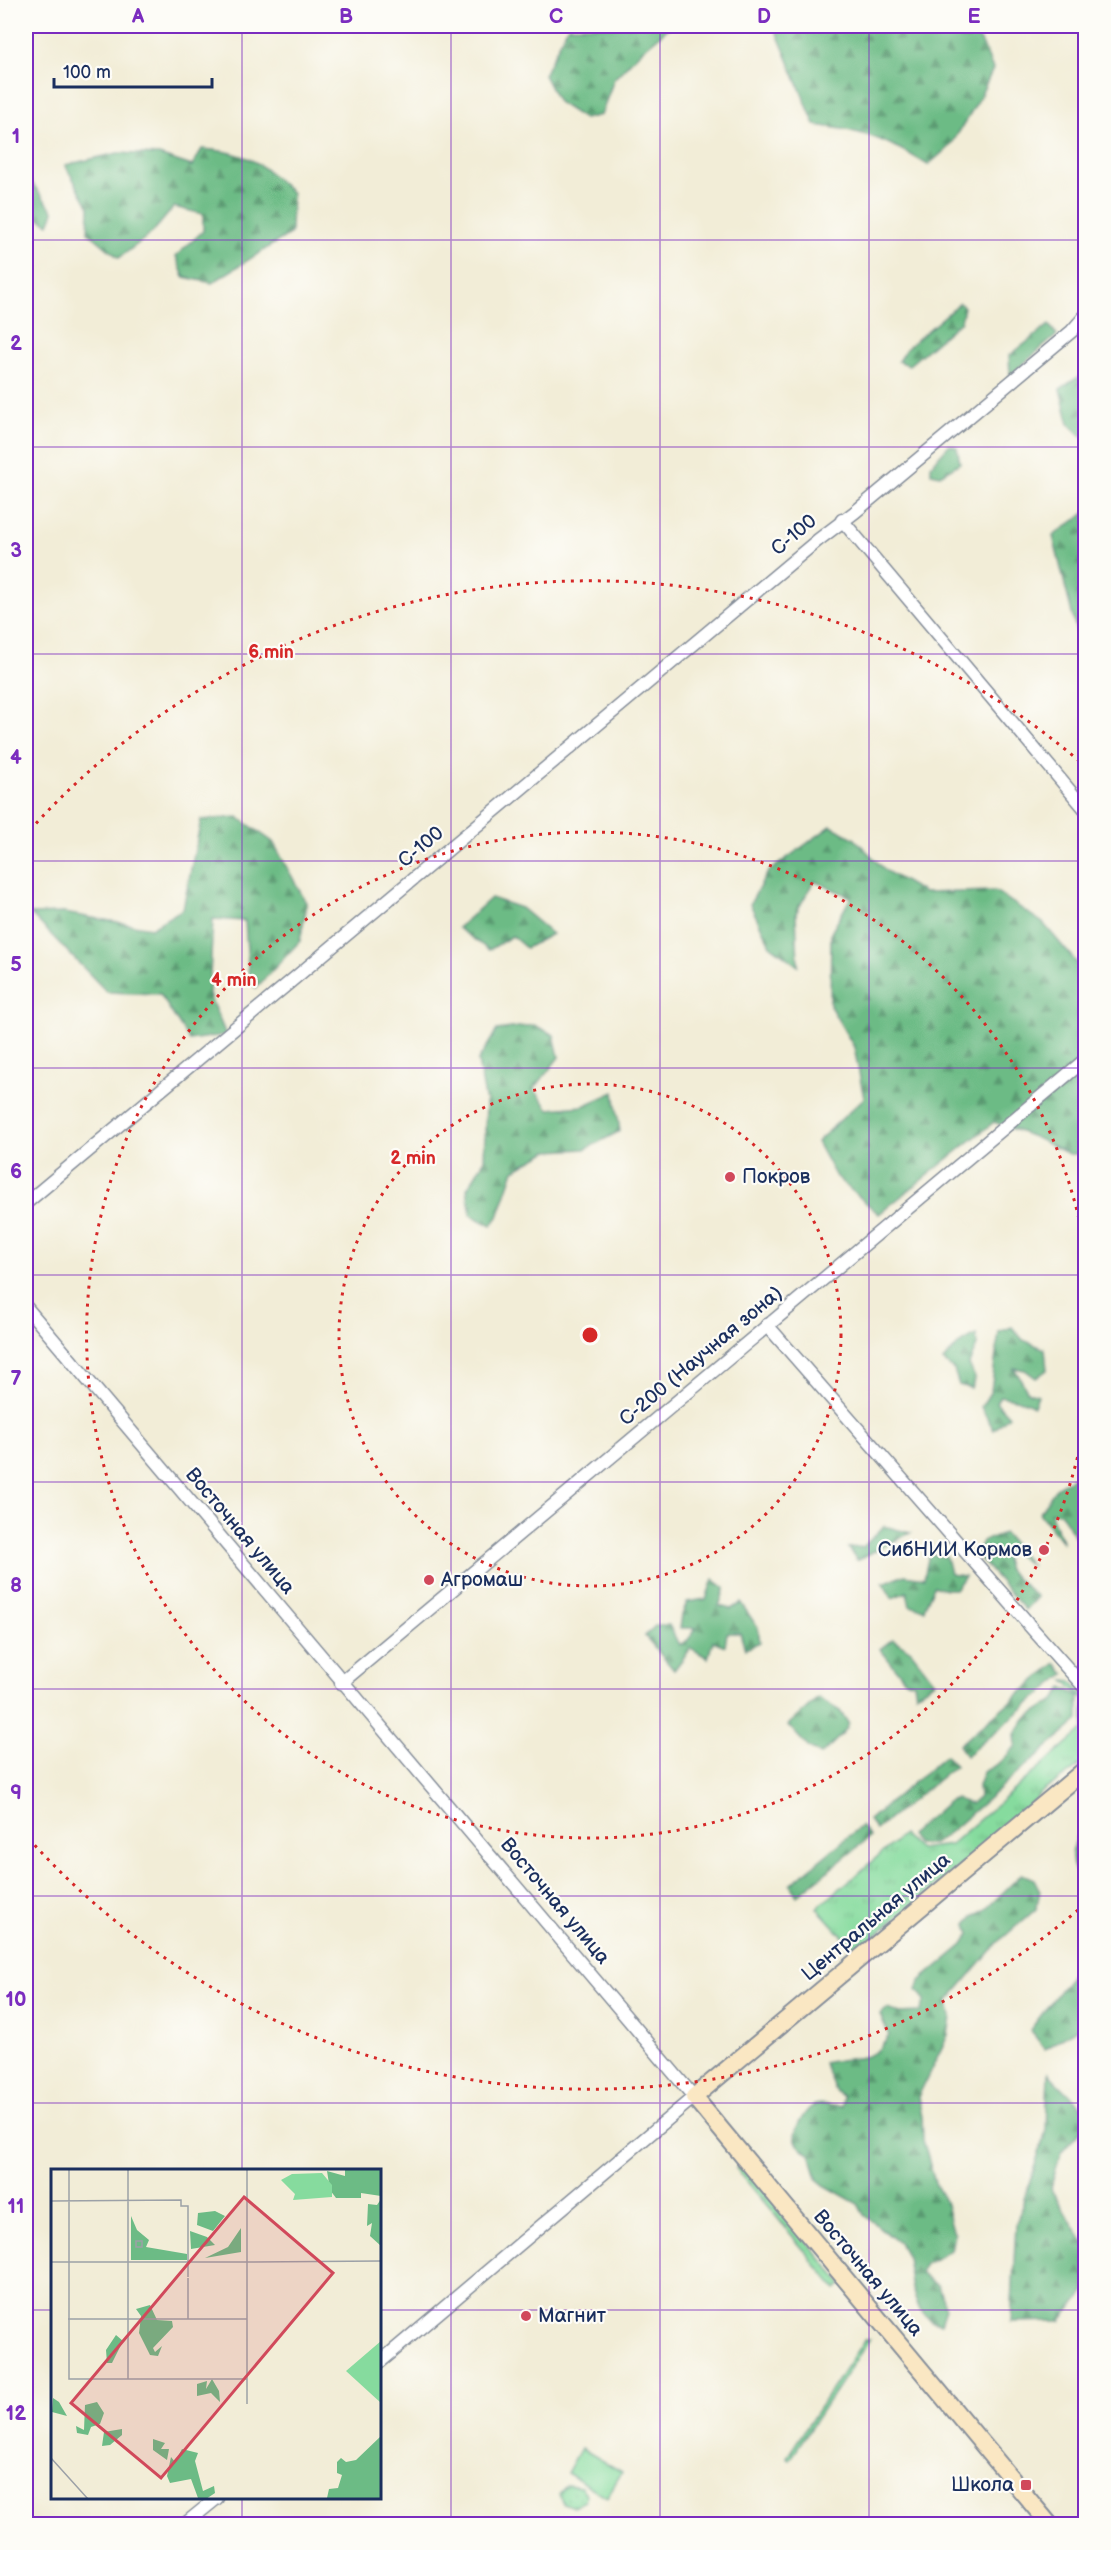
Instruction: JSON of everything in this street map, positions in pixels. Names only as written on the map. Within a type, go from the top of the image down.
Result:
[{"type":"main road","name":"Центральная улица","points":[[694,2097],[1086,1769]]},
{"type":"main road","name":"Восточная улица","points":[[694,2097],[1049,2524]]},
{"type":"street","name":"С-100","points":[[26,1203],[842,520],[855,512],[1064,338],[1086,315]]},
{"type":"street","points":[[842,520],[1086,810]]},
{"type":"street","name":"С-200 (Научная зона)","points":[[341,1683],[1086,1059]]},
{"type":"street","name":"Восточная улица","points":[[26,1307],[341,1683],[694,2097]]},
{"type":"street","points":[[767,1325],[1086,1689]]},
{"type":"street","points":[[381,2361],[694,2097]]},
{"type":"street","points":[[185,2524],[216,2499]]},
{"type":"green space","points":[[568,26],[671,26],[639,53],[614,79],[601,115],[584,119],[558,102],[544,75]]},
{"type":"green space","points":[[774,26],[963,26],[981,41],[993,69],[978,101],[951,145],[928,165],[887,142],[861,133],[815,125]]},
{"type":"green space","points":[[202,149],[242,156],[271,173],[292,193],[291,233],[212,283],[184,277],[176,256],[203,231],[203,214],[174,207],[152,233],[119,258],[88,232],[89,207],[65,165],[118,153],[159,155],[192,166]]},
{"type":"green space","points":[[26,175],[54,212],[49,224],[26,212]]},
{"type":"green space","points":[[960,303],[964,307],[961,321],[909,365],[898,361],[906,349]]},
{"type":"green space","points":[[1049,325],[1057,335],[1010,375],[1009,356]]},
{"type":"green space","points":[[1084,373],[1086,374],[1085,440],[1069,424],[1060,389]]},
{"type":"green space","points":[[949,445],[957,447],[960,463],[940,475],[931,473],[931,465]]},
{"type":"green space","points":[[1085,513],[1085,667],[1053,536]]},
{"type":"green space","points":[[238,817],[273,842],[307,904],[300,941],[256,988],[249,981],[245,921],[213,919],[209,995],[226,1035],[189,1040],[160,994],[107,992],[31,914],[64,913],[151,928],[183,909],[201,820]]},
{"type":"green space","points":[[831,826],[854,838],[886,871],[924,893],[995,891],[1043,923],[1082,969],[1085,976],[1085,1154],[1069,1154],[994,1122],[879,1214],[836,1177],[817,1142],[864,1098],[854,1047],[830,1006],[831,933],[851,897],[814,881],[796,913],[798,966],[770,945],[750,904],[768,872]]},
{"type":"green space","points":[[491,898],[521,908],[552,934],[526,948],[512,936],[489,950],[458,928]]},
{"type":"green space","points":[[534,1025],[554,1035],[559,1057],[534,1089],[549,1109],[583,1106],[614,1092],[620,1131],[586,1149],[548,1151],[514,1170],[498,1217],[491,1226],[471,1215],[467,1189],[484,1161],[486,1103],[478,1061],[497,1030]]},
{"type":"green space","points":[[1012,1327],[1023,1340],[1045,1349],[1047,1370],[1036,1378],[1025,1370],[1014,1368],[1028,1392],[1038,1395],[1034,1406],[1000,1396],[996,1402],[1009,1416],[994,1430],[981,1407],[991,1391],[999,1332]]},
{"type":"green space","points":[[976,1335],[977,1345],[969,1364],[975,1378],[971,1388],[959,1385],[954,1370],[943,1361],[958,1345]]},
{"type":"green space","points":[[1082,1473],[1085,1475],[1086,1517],[1083,1519],[1085,1535],[1076,1538],[1061,1513],[1050,1512],[1063,1543],[1039,1513],[1057,1487]]},
{"type":"green space","points":[[884,1526],[910,1533],[857,1560],[848,1548],[863,1547]]},
{"type":"green space","points":[[1004,1533],[1032,1566],[1012,1552],[1003,1552],[1008,1570],[1037,1597],[1025,1610],[976,1554],[982,1541]]},
{"type":"green space","points":[[929,1554],[946,1557],[950,1574],[965,1576],[955,1589],[942,1589],[934,1586],[924,1609],[910,1606],[907,1592],[892,1598],[883,1583],[905,1575],[924,1578]]},
{"type":"green space","points":[[713,1579],[725,1588],[719,1606],[731,1609],[741,1603],[758,1628],[760,1642],[745,1649],[740,1633],[727,1633],[725,1646],[713,1641],[708,1658],[691,1648],[674,1670],[645,1636],[656,1625],[669,1625],[679,1645],[688,1640],[696,1628],[680,1628],[687,1602],[706,1599]]},
{"type":"green space","points":[[893,1639],[911,1651],[935,1682],[916,1694],[914,1683],[905,1680],[880,1649]]},
{"type":"green space","points":[[1056,1663],[1065,1674],[966,1756],[959,1745]]},
{"type":"green space","points":[[1065,1680],[1072,1681],[1085,1698],[1085,1761],[1043,1791],[1029,1805],[1024,1814],[856,1951],[817,1908],[903,1835],[919,1849],[950,1845],[1084,1729],[1084,1700]]},
{"type":"green space","points":[[1063,1687],[1079,1696],[1079,1720],[945,1836],[933,1844],[917,1844],[910,1835],[949,1801],[956,1799],[971,1804],[979,1797],[978,1786],[983,1772],[1000,1763],[1016,1746],[1015,1734],[1025,1719],[1056,1699]]},
{"type":"green space","points":[[818,1698],[840,1711],[849,1724],[821,1755],[809,1748],[788,1725]]},
{"type":"green space","points":[[946,1755],[955,1766],[876,1830],[869,1820]]},
{"type":"green space","points":[[1085,1821],[1086,1882],[1084,1882],[1074,1868],[1072,1852]]},
{"type":"green space","points":[[861,1826],[870,1837],[797,1896],[790,1885]]},
{"type":"green space","points":[[1022,1874],[1034,1879],[1040,1891],[1036,1909],[997,1943],[948,2001],[951,2017],[948,2035],[918,2097],[923,2140],[935,2183],[945,2201],[954,2234],[951,2250],[925,2264],[920,2273],[938,2286],[946,2308],[941,2323],[931,2321],[919,2308],[912,2289],[907,2257],[899,2243],[864,2215],[858,2204],[817,2179],[810,2153],[798,2145],[795,2136],[804,2115],[811,2107],[822,2104],[842,2106],[843,2096],[835,2091],[824,2063],[861,2058],[876,2052],[889,2035],[880,2014],[887,2009],[900,2013],[920,2012],[925,2000],[917,1990],[920,1981],[963,1945],[970,1934],[967,1924]]},
{"type":"green space","points":[[1085,1957],[1085,2023],[1045,2049],[1030,2030]]},
{"type":"green space","points":[[1048,2073],[1085,2110],[1085,2126],[1061,2153],[1050,2188],[1085,2244],[1085,2292],[1060,2321],[1011,2322],[1016,2224],[1046,2131]]},
{"type":"green space","points":[[741,2163],[842,2284],[836,2289],[736,2168]]},
{"type":"green space","points":[[864,2340],[869,2340],[790,2459],[787,2457]]},
{"type":"green space","points":[[581,2448],[622,2472],[607,2497],[567,2473]]},
{"type":"green space","points":[[567,2485],[581,2487],[587,2495],[585,2501],[573,2507],[563,2503],[559,2494]]},
{"type":"place","name":"Покров","points":[[730,1177]]},
{"type":"place","name":"СибНИИ Кормов","points":[[1044,1550]]},
{"type":"place","name":"Агромаш","points":[[429,1580]]},
{"type":"place","name":"Магнит","points":[[526,2316]]},
{"type":"place","name":"Школа","points":[[1026,2485]]}]
